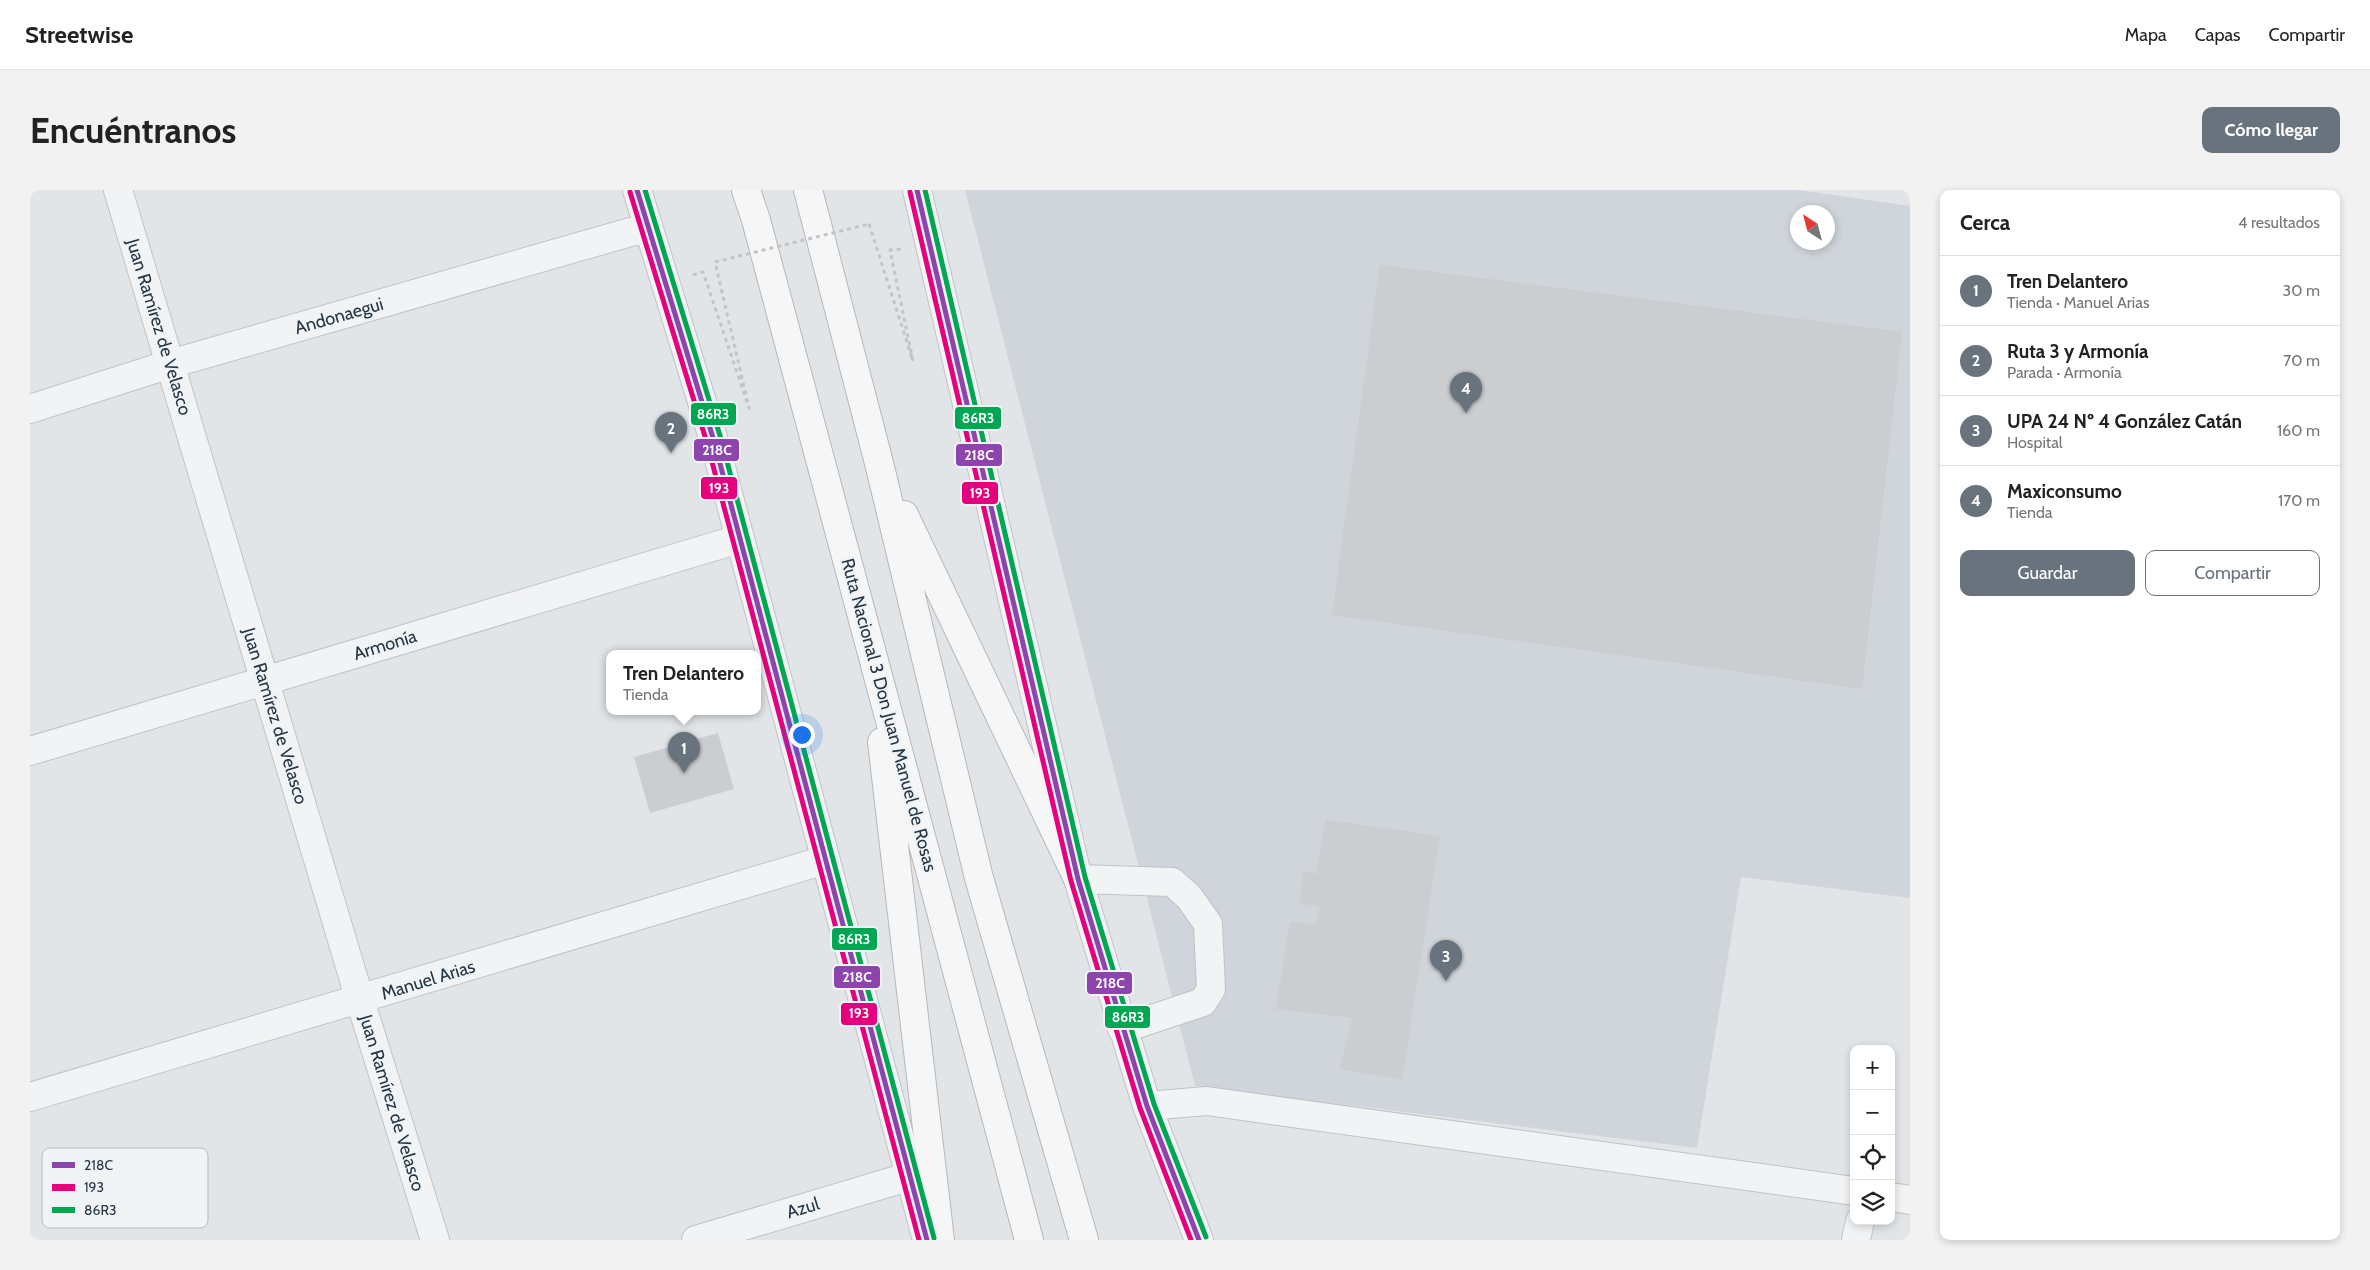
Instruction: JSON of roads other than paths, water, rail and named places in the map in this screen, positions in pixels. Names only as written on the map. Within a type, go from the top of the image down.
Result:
[{"type":"highway","name":"Ruta Nacional 3 Don Juan Manuel de Rosas","points":[[746,190],[871,646],[1029,1240]]},
{"type":"highway","points":[[808,190],[879,463],[979,878],[1084,1240]]},
{"type":"highway","points":[[879,463],[1078,879]]},
{"type":"highway","points":[[871,646],[940,1240]]},
{"type":"street","name":"Juan Ramírez de Velasco","points":[[118,190],[360,1000],[435,1240]]},
{"type":"street","points":[[637,190],[714,441],[927,1240]]},
{"type":"street","points":[[917,190],[1078,879],[1146,1106],[1199,1240]]},
{"type":"street","name":"Andonaegui","points":[[30,409],[170,364],[648,227]]},
{"type":"street","name":"Armonía","points":[[30,751],[739,539]]},
{"type":"street","name":"Manuel Arias","points":[[30,1097],[825,860]]},
{"type":"street","points":[[1078,879],[1172,882],[1189,897],[1208,924],[1211,989],[1203,1002],[1122,1030]]},
{"type":"street","points":[[1146,1106],[1207,1101],[1850,1191]]},
{"type":"street","name":"Azul","points":[[696,1240],[911,1176]]},
{"type":"street","points":[[1895,1198],[1910,1200]]},
{"type":"street","points":[[1856,1240],[1859,1225]]},
{"type":"place","name":"Maxiconsumo","points":[[1466,413]]},
{"type":"place","name":"Ruta 3 y Armonía","points":[[671,453]]},
{"type":"place","name":"Tren Delantero","points":[[684,773]]},
{"type":"place","name":"UPA 24 Nº 4 González Catán","points":[[1446,981]]}]
